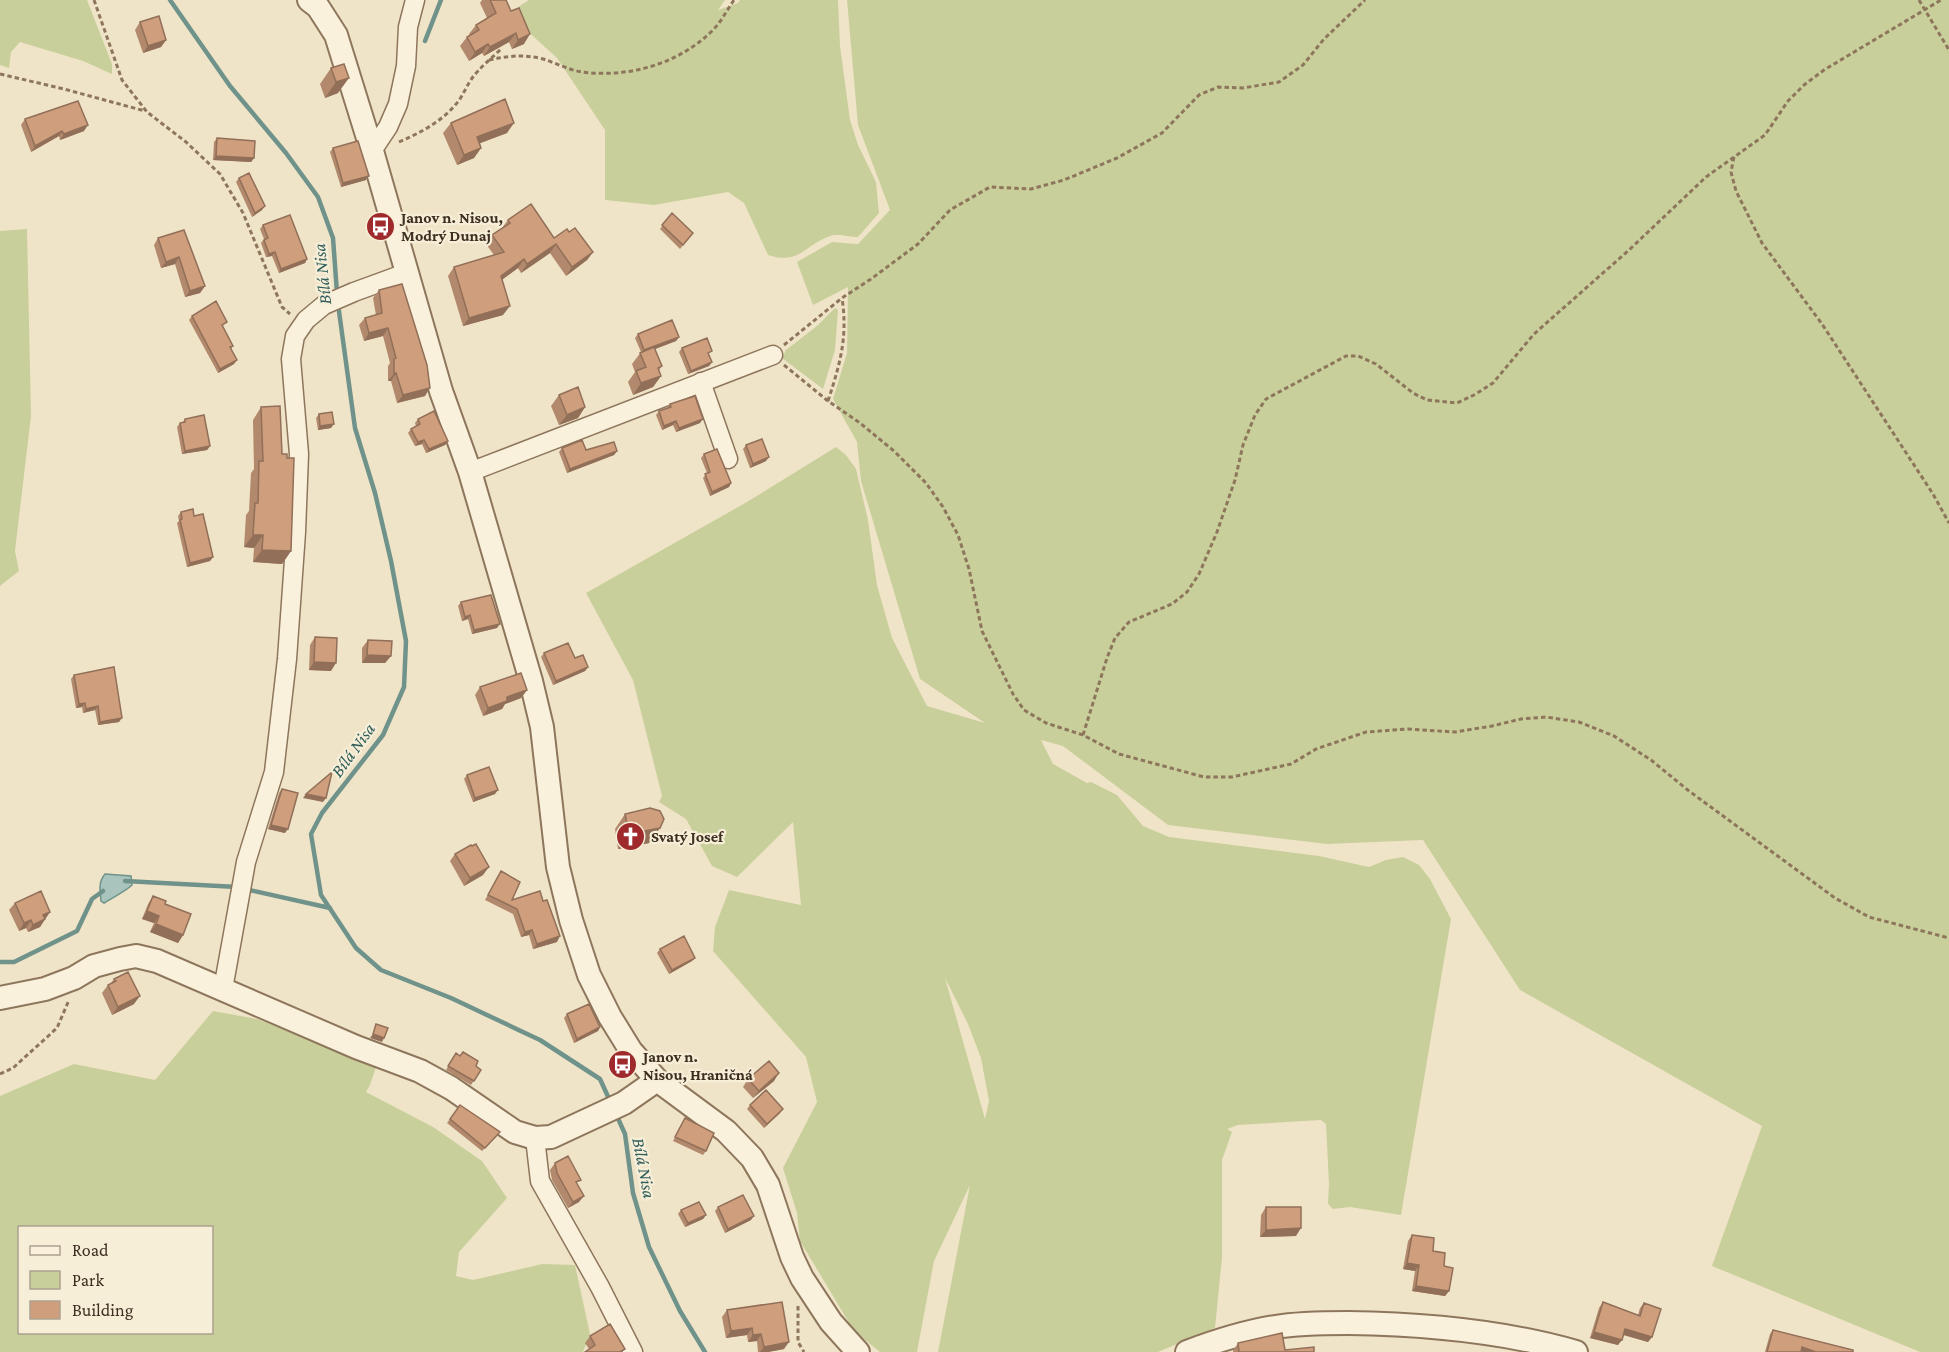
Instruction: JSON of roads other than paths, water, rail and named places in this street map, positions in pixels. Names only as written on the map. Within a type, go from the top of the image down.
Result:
[{"type":"street","points":[[309,0],[318,7],[336,35],[441,391],[470,472],[531,681],[542,727],[558,867],[571,920],[589,975],[610,1017],[631,1051],[657,1080],[726,1131],[752,1158],[768,1185],[792,1257],[802,1278],[831,1322],[858,1352]]},
{"type":"street","points":[[372,151],[388,128],[398,104],[405,66],[408,27],[415,0]]},
{"type":"street","points":[[223,989],[246,862],[274,772],[287,659],[299,454],[291,359],[295,336],[306,320],[324,305],[406,273]]},
{"type":"street","points":[[470,472],[772,355]]},
{"type":"street","points":[[701,382],[728,459]]},
{"type":"street","points":[[0,998],[45,989],[74,978],[94,966],[136,956],[157,961],[356,1047],[420,1071],[452,1088],[515,1132],[536,1138],[551,1137],[624,1103],[657,1080]]},
{"type":"street","points":[[536,1138],[540,1181],[600,1287],[633,1352]]},
{"type":"street","points":[[1187,1352],[1225,1338],[1278,1326],[1371,1323],[1423,1326],[1510,1338],[1576,1352]]},
{"type":"water","points":[[105,874],[131,876],[132,885],[104,903],[101,901],[100,887]]},
{"type":"waterway","name":"Bílá Nisa","points":[[170,0],[230,86],[286,153],[318,197],[333,238],[337,293]]},
{"type":"waterway","points":[[425,41],[441,0]]},
{"type":"waterway","name":"Bílá Nisa","points":[[338,304],[355,428],[375,493],[406,641],[404,687],[383,735],[322,813],[311,834],[321,895],[356,948],[381,970],[451,998],[540,1040],[600,1079],[610,1101]]},
{"type":"waterway","points":[[125,881],[237,887]]},
{"type":"waterway","points":[[245,889],[330,908]]},
{"type":"waterway","points":[[0,962],[14,962],[77,931],[92,899],[103,891]]},
{"type":"waterway","name":"Bílá Nisa","points":[[616,1114],[625,1134],[633,1193],[649,1247],[680,1311],[705,1352]]},
{"type":"place","name":"Janov n. Nisou, Modrý Dunaj","points":[[380,226]]},
{"type":"place","name":"Svatý Josef","points":[[630,836]]},
{"type":"place","name":"Janov n. Nisou, Hraničná","points":[[622,1065]]}]
